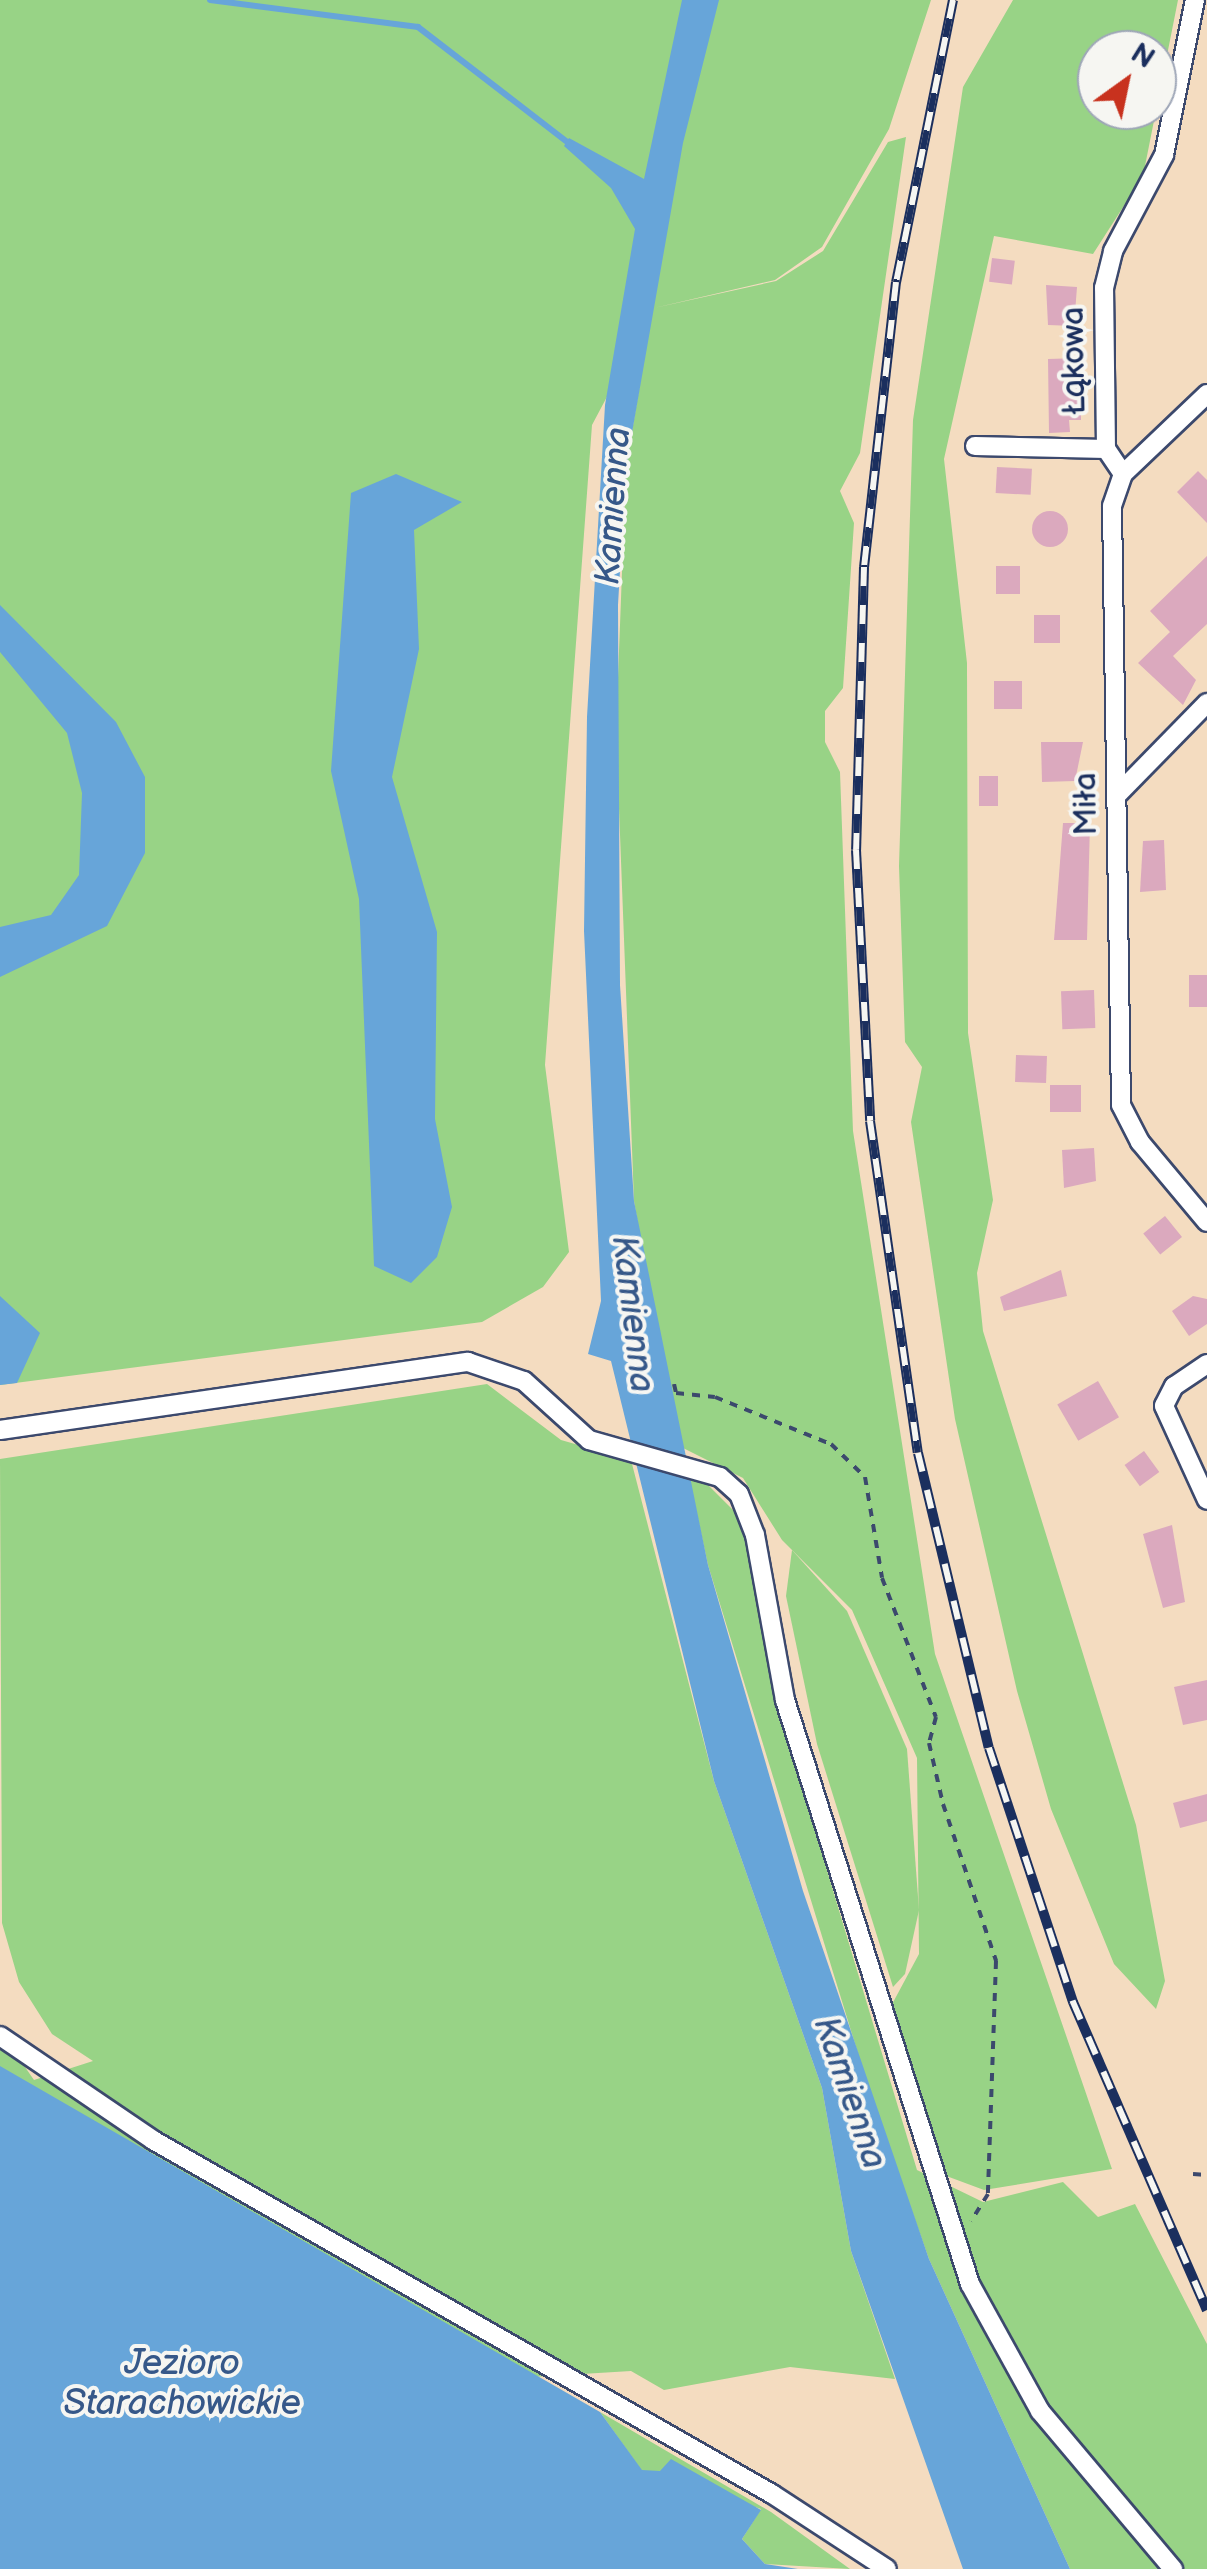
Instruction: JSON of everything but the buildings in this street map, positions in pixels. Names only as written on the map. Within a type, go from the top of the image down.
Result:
[{"type":"street","name":"Łąkowa","points":[[1122,474],[1106,449],[1106,272],[1164,155],[1195,0]]},
{"type":"street","points":[[1122,474],[1207,394]]},
{"type":"street","name":"Łąkowa","points":[[974,446],[1106,449]]},
{"type":"street","name":"Miła","points":[[1122,474],[1112,506],[1123,1115],[1207,1222]]},
{"type":"street","points":[[1117,795],[1207,703]]},
{"type":"street","points":[[0,1430],[468,1362],[524,1381],[589,1440],[694,1468],[739,1494],[756,1535],[785,1700],[950,2229],[1040,2411],[1173,2569]]},
{"type":"street","points":[[1207,1364],[1174,1386],[1164,1406],[1207,1500]]},
{"type":"street","points":[[0,2036],[153,2140],[772,2494],[887,2569]]},
{"type":"path","points":[[674,1384],[676,1393],[715,1397],[831,1444],[865,1477],[882,1578],[936,1717],[929,1743],[943,1804],[996,1961],[988,2194],[973,2220],[950,2229]]},
{"type":"path","points":[[1193,2174],[1207,2175]]},
{"type":"green space","points":[[0,0],[931,0],[889,129],[822,247],[775,280],[654,308],[776,281],[823,251],[888,142],[906,137],[860,453],[840,491],[854,523],[843,688],[825,711],[825,742],[840,772],[853,1131],[935,1654],[1112,2169],[984,2190],[941,2174],[890,2008],[919,1954],[917,1758],[852,1610],[782,1540],[743,1478],[683,1448],[670,1409],[634,1201],[616,730],[626,467],[652,312],[592,425],[545,1065],[569,1252],[543,1287],[482,1322],[0,1385]]},
{"type":"green space","points":[[1013,0],[1178,0],[1172,30],[1077,30],[1077,130],[1152,130],[1143,176],[1093,254],[994,236],[944,459],[967,663],[968,1033],[993,1200],[977,1273],[983,1331],[1136,1825],[1165,1981],[1156,2009],[1114,1964],[1051,1809],[1017,1691],[955,1419],[911,1122],[922,1067],[905,1042],[899,866],[913,420],[963,87]]},
{"type":"green space","points":[[487,1384],[561,1440],[631,1460],[714,1781],[822,2088],[851,2251],[895,2379],[790,2367],[664,2390],[631,2371],[0,2410],[0,2031],[34,2080],[93,2061],[52,2034],[19,1982],[2,1923],[0,1459]]},
{"type":"green space","points":[[698,1475],[741,1518],[774,1694],[917,2170],[983,2202],[1063,2182],[1098,2217],[1135,2204],[1207,2344],[1207,2569],[1070,2569],[929,2259],[872,2099],[708,1565],[690,1482]]},
{"type":"green space","points":[[792,1550],[847,1611],[907,1749],[919,1910],[905,1974],[893,1987],[817,1744],[786,1596]]},
{"type":"green space","points":[[600,2412],[771,2512],[850,2569],[765,2564],[742,2539],[761,2509],[642,2471]]},
{"type":"water","name":"Kamienna","points":[[682,0],[719,0],[683,143],[626,467],[618,605],[620,985],[634,1201],[708,1565],[803,1891],[929,2259],[1070,2569],[963,2569],[851,2251],[822,2088],[714,1781],[611,1361],[588,1354],[601,1301],[584,931],[587,717],[605,405],[635,229],[611,188],[564,146],[569,138],[644,179]]},
{"type":"water","points":[[396,474],[462,502],[414,530],[419,649],[392,777],[437,932],[435,1119],[452,1207],[437,1257],[411,1283],[374,1266],[359,899],[331,771],[351,493]]},
{"type":"water","points":[[0,605],[116,722],[145,777],[145,853],[107,926],[0,977],[0,927],[51,915],[79,875],[82,793],[67,733],[0,652]]},
{"type":"water","points":[[0,1296],[40,1333],[17,1383],[0,1385]]},
{"type":"water","name":"Jezioro Starachowickie","points":[[0,2066],[600,2412],[642,2470],[660,2471],[671,2459],[761,2510],[742,2539],[765,2564],[798,2569],[0,2569]]},
{"type":"waterway","points":[[210,0],[418,27],[571,145]]},
{"type":"railway","points":[[953,0],[896,282],[864,567],[856,850],[870,1121],[918,1453],[989,1748],[1073,2002],[1207,2310]]}]
